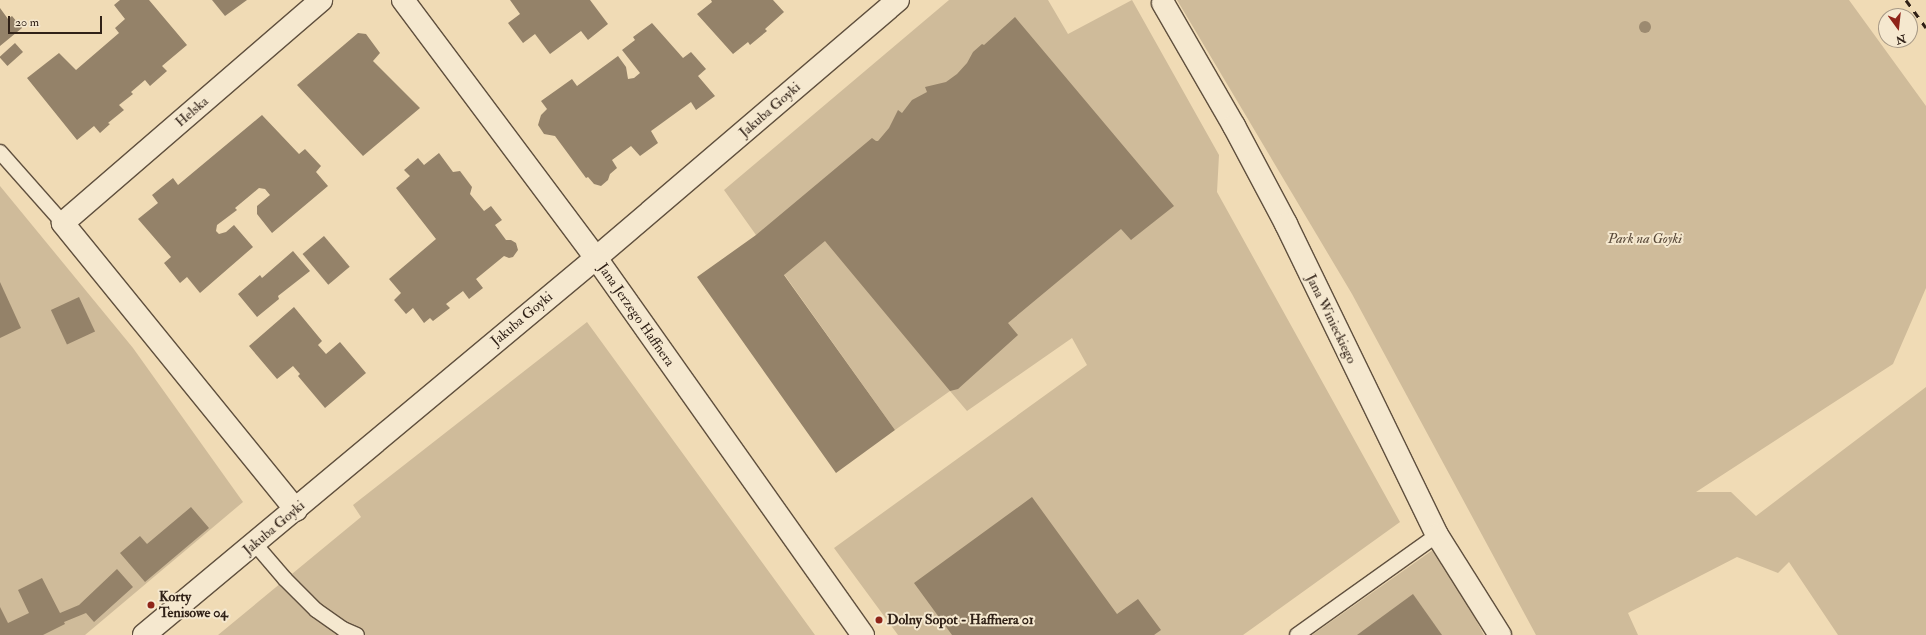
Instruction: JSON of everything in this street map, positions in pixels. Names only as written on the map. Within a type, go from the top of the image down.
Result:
[{"type":"street","name":"Helska","points":[[63,223],[321,0]]},
{"type":"street","name":"Jana Jerzego Haffnera","points":[[403,0],[596,258],[863,635]]},
{"type":"street","name":"Jakuba Goyki","points":[[144,635],[296,510],[596,258],[898,0]]},
{"type":"street","name":"Jana Winieckiego","points":[[1164,3],[1234,126],[1286,224],[1437,535],[1500,635]]},
{"type":"street","points":[[63,223],[296,510]]},
{"type":"lane","points":[[0,152],[63,223]]},
{"type":"lane","points":[[1297,635],[1437,535]]},
{"type":"lane","points":[[255,544],[285,579],[316,610],[343,629],[356,635]]},
{"type":"green space","points":[[949,0],[1048,0],[1068,34],[1132,0],[1219,155],[1217,192],[1400,522],[1243,635],[898,635],[834,548],[1087,365],[1072,338],[967,411],[950,391],[895,430],[724,190]]},
{"type":"green space","name":"Park na Goyki","points":[[1177,0],[1849,0],[1878,40],[1878,48],[1884,48],[1926,106],[1926,288],[1893,364],[1696,492],[1731,492],[1756,516],[1926,387],[1926,635],[1838,635],[1789,562],[1778,573],[1737,557],[1628,613],[1638,635],[1536,635],[1352,294]]},
{"type":"green space","points":[[0,186],[133,348],[243,502],[85,635],[0,635]]},
{"type":"green space","points":[[587,322],[815,635],[218,635],[361,517],[353,505]]},
{"type":"green space","points":[[1437,547],[1484,635],[1312,635]]},
{"type":"building","points":[[120,0],[149,0],[187,45],[162,66],[167,71],[150,86],[145,80],[131,92],[133,94],[119,105],[124,110],[108,123],[110,124],[100,133],[94,126],[77,140],[27,78],[59,53],[76,70],[119,33],[115,28],[125,19],[114,5]]},
{"type":"building","points":[[212,0],[247,0],[225,16]]},
{"type":"building","points":[[510,0],[590,0],[608,24],[588,40],[581,31],[550,54],[535,34],[523,43],[508,23],[520,14]]},
{"type":"building","points":[[711,0],[773,0],[784,12],[765,29],[767,31],[750,45],[748,42],[733,54],[697,14],[712,2]]},
{"type":"building","points":[[0,8],[8,19],[12,16],[22,28],[0,46]]},
{"type":"building","points":[[1015,17],[1174,206],[1131,240],[1121,229],[1008,323],[1018,335],[958,389],[950,391],[825,241],[784,275],[895,430],[836,473],[697,277],[756,235],[872,138],[878,141],[889,128],[898,110],[902,113],[912,100],[927,92],[925,87],[946,82],[957,74],[967,63],[973,52],[982,44],[984,45]]},
{"type":"building","points":[[652,23],[683,58],[691,52],[706,69],[698,76],[715,96],[696,110],[691,102],[651,131],[658,143],[640,156],[631,146],[612,160],[617,168],[610,174],[608,180],[601,186],[594,184],[588,177],[586,178],[555,136],[544,134],[538,125],[541,115],[547,109],[541,101],[572,79],[577,86],[618,56],[626,67],[628,79],[634,78],[640,73],[622,50],[635,40],[633,37]]},
{"type":"building","points":[[358,33],[366,34],[380,53],[373,61],[420,108],[363,156],[297,85]]},
{"type":"building","points":[[15,43],[23,52],[7,66],[0,57]]},
{"type":"building","points":[[262,115],[299,154],[305,149],[321,166],[316,172],[328,186],[272,233],[257,214],[257,206],[270,195],[265,189],[259,188],[235,208],[237,210],[217,225],[216,231],[219,234],[226,232],[234,225],[253,247],[200,293],[187,277],[180,283],[164,263],[171,257],[138,219],[158,203],[152,195],[173,178],[178,185]]},
{"type":"building","points":[[439,153],[453,172],[460,171],[472,187],[470,194],[484,211],[491,206],[502,220],[495,225],[506,240],[511,240],[516,243],[518,250],[513,257],[509,258],[504,256],[476,279],[483,288],[469,299],[463,291],[446,304],[450,308],[433,321],[430,318],[424,323],[413,308],[406,314],[394,300],[401,293],[389,279],[436,239],[396,188],[410,176],[404,170],[418,158],[424,165]]},
{"type":"building","points":[[324,236],[350,267],[328,285],[303,254]]},
{"type":"building","points":[[293,251],[310,271],[278,296],[279,299],[257,317],[238,294],[260,275],[262,278]]},
{"type":"building","points":[[0,282],[21,328],[0,338]]},
{"type":"building","points":[[79,297],[95,331],[67,345],[51,310]]},
{"type":"building","points":[[294,307],[322,341],[318,345],[326,354],[340,342],[366,373],[325,408],[298,376],[300,374],[293,366],[277,379],[249,346]]},
{"type":"building","points":[[1032,497],[1117,614],[1138,599],[1161,630],[1154,635],[952,635],[914,583]]},
{"type":"building","points":[[191,507],[209,528],[145,582],[120,553],[140,536],[147,544]]},
{"type":"building","points":[[117,569],[133,587],[94,622],[86,613],[64,622],[65,624],[43,635],[0,635],[0,607],[8,623],[29,613],[18,590],[42,578],[60,613],[79,605]]},
{"type":"building","points":[[1413,594],[1442,635],[1357,635]]},
{"type":"railway","points":[[1906,0],[1926,28]]},
{"type":"place","name":"Korty Tenisowe 04","points":[[151,605]]},
{"type":"place","name":"Dolny Sopot - Haffnera 01","points":[[879,620]]}]
